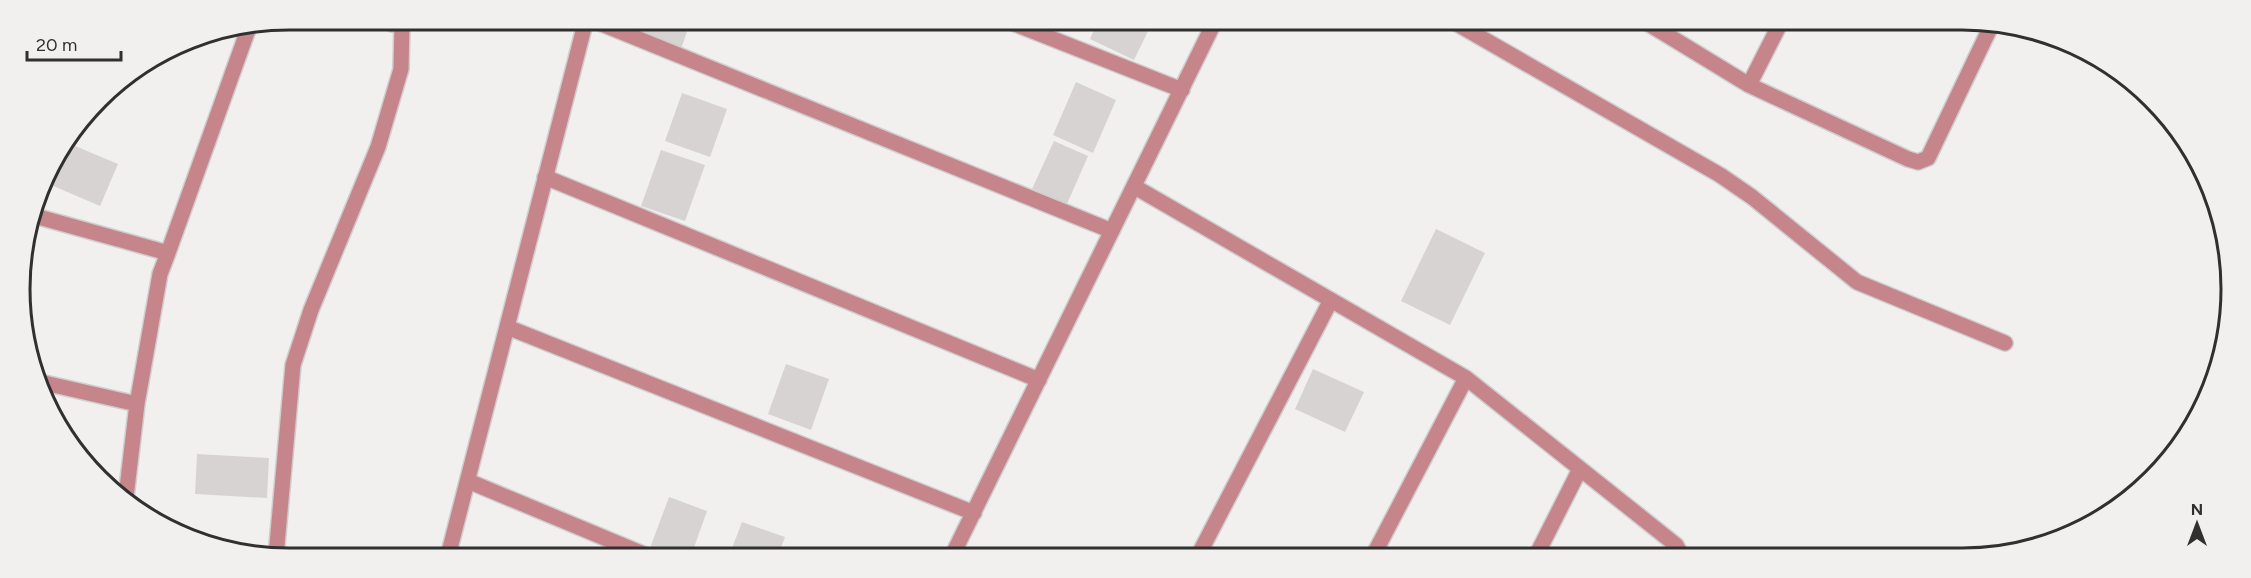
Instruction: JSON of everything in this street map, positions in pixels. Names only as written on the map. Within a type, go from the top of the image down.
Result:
[{"type":"street","points":[[277,547],[293,365],[311,310],[378,147],[401,69],[405,30]]},
{"type":"street","points":[[450,548],[583,30]]},
{"type":"street","points":[[617,30],[1112,231]]},
{"type":"street","points":[[1028,30],[1182,90]]},
{"type":"street","points":[[956,548],[1211,30]]},
{"type":"street","points":[[1468,30],[1720,175],[1752,197],[1857,282],[2005,343]]},
{"type":"street","points":[[1659,30],[1749,85],[1918,162],[1928,158],[1988,32]]},
{"type":"street","points":[[1749,85],[1777,30]]},
{"type":"street","points":[[127,491],[137,404],[160,274],[247,33]]},
{"type":"street","points":[[545,177],[1039,380]]},
{"type":"street","points":[[1135,187],[1466,378],[1678,548]]},
{"type":"street","points":[[40,218],[168,253]]},
{"type":"street","points":[[1202,548],[1331,300]]},
{"type":"street","points":[[507,327],[974,513]]},
{"type":"street","points":[[1377,548],[1466,378]]},
{"type":"street","points":[[48,384],[137,404]]},
{"type":"street","points":[[1540,548],[1580,469]]},
{"type":"street","points":[[468,481],[629,548]]},
{"type":"building","points":[[641,30],[688,30],[681,49],[639,35]]},
{"type":"building","points":[[1094,30],[1149,30],[1134,60],[1090,39]]},
{"type":"building","points":[[1076,82],[1116,100],[1093,153],[1053,135]]},
{"type":"building","points":[[682,93],[727,109],[710,157],[665,141]]},
{"type":"building","points":[[1054,141],[1088,156],[1067,204],[1032,189]]},
{"type":"building","points":[[74,145],[118,164],[100,206],[52,185]]},
{"type":"building","points":[[661,150],[705,165],[685,221],[641,206]]},
{"type":"building","points":[[1436,229],[1485,253],[1450,325],[1401,301]]},
{"type":"building","points":[[786,364],[829,379],[811,430],[768,414]]},
{"type":"building","points":[[1313,369],[1364,392],[1345,432],[1295,409]]},
{"type":"building","points":[[197,454],[269,458],[267,498],[195,494]]},
{"type":"building","points":[[669,497],[707,511],[694,548],[650,548]]},
{"type":"building","points":[[742,522],[785,537],[781,548],[732,548]]}]
